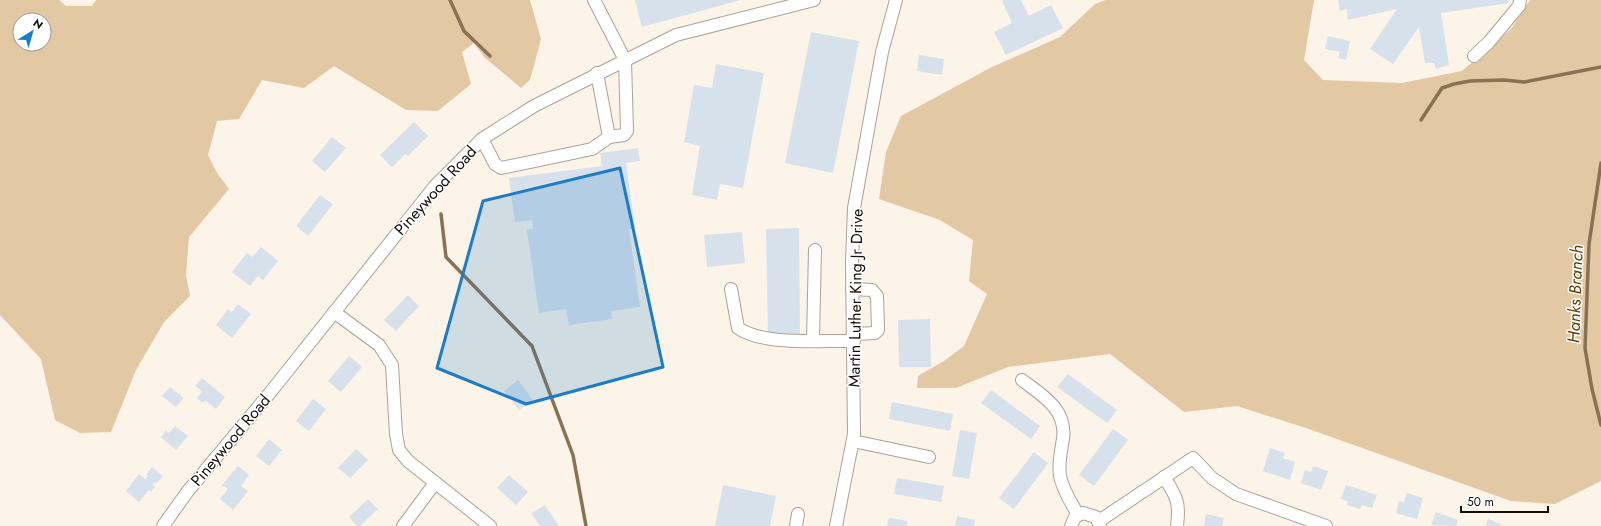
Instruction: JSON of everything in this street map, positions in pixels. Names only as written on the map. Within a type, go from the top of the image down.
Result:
[{"type":"street","points":[[482,139],[495,164],[501,168],[592,149],[609,137],[624,134],[627,131],[625,60],[594,0]]},
{"type":"street","name":"Pineywood Road","points":[[163,526],[188,491],[435,186],[482,139],[534,106],[597,73],[676,35],[814,0]]},
{"type":"street","name":"Martin Luther King Jr Drive","points":[[836,526],[853,441],[854,337],[852,289],[854,208],[882,52],[896,0]]},
{"type":"street","points":[[1474,56],[1489,42],[1519,6],[1520,0]]},
{"type":"street","points":[[597,73],[609,137]]},
{"type":"street","points":[[813,340],[815,250]]},
{"type":"street","points":[[731,289],[738,328],[747,334],[776,340],[813,340],[854,337],[875,333],[878,330],[877,296],[872,290],[852,289]]},
{"type":"street","points":[[334,312],[379,345],[392,365],[394,418],[399,450],[408,462],[490,526]]},
{"type":"street","points":[[1022,380],[1049,400],[1062,421],[1063,436],[1060,476],[1064,490],[1078,515]]},
{"type":"street","points":[[853,441],[929,457]]},
{"type":"street","points":[[1071,526],[1072,521],[1078,515],[1088,513],[1096,518],[1100,524],[1164,477],[1193,458],[1212,478],[1236,494],[1318,525]]},
{"type":"street","points":[[1164,477],[1179,502],[1177,526]]},
{"type":"street","points":[[403,526],[435,483]]},
{"type":"street","points":[[796,526],[798,514]]},
{"type":"highlighted area","points":[[620,168],[663,367],[526,404],[437,368],[483,201]]},
{"type":"shaded area","points":[[0,0],[59,0],[66,6],[92,6],[96,0],[530,0],[541,39],[530,80],[521,88],[484,57],[474,43],[462,52],[471,84],[438,111],[406,110],[334,66],[304,88],[262,80],[239,119],[217,121],[208,155],[217,173],[229,189],[189,237],[186,275],[190,296],[164,322],[136,370],[111,432],[80,433],[55,420],[41,359],[0,315]]},
{"type":"shaded area","points":[[1106,0],[1314,0],[1304,60],[1323,80],[1402,83],[1462,71],[1511,29],[1530,0],[1601,0],[1601,481],[1555,504],[1511,501],[1306,428],[1237,406],[1184,412],[1110,354],[1008,367],[956,388],[917,388],[918,376],[944,361],[964,346],[987,294],[969,281],[973,240],[940,220],[879,199],[886,152],[901,116],[992,67],[1060,37],[1095,4]]},
{"type":"building","points":[[635,0],[741,0],[642,27]]},
{"type":"building","points":[[1021,0],[1029,16],[1051,5],[1063,28],[1006,55],[994,32],[1012,23],[1002,1]]},
{"type":"building","points":[[1338,0],[1508,0],[1509,3],[1441,13],[1449,65],[1436,69],[1434,63],[1425,63],[1419,27],[1393,64],[1370,49],[1397,9],[1348,20],[1347,9],[1340,11]]},
{"type":"building","points":[[811,32],[859,41],[833,173],[785,163]]},
{"type":"building","points":[[1328,36],[1350,41],[1346,60],[1338,58],[1340,52],[1325,49]]},
{"type":"building","points":[[919,55],[944,59],[942,75],[917,71]]},
{"type":"building","points":[[716,64],[764,73],[743,188],[720,184],[717,200],[692,195],[700,146],[684,142],[694,85],[712,88]]},
{"type":"building","points":[[414,122],[428,136],[408,156],[405,154],[392,167],[380,155]]},
{"type":"building","points":[[332,137],[346,148],[325,172],[312,161]]},
{"type":"building","points":[[638,148],[640,161],[626,163],[635,228],[629,229],[640,307],[611,311],[612,319],[569,325],[566,309],[539,313],[527,230],[533,229],[532,220],[515,222],[509,178],[602,166],[600,153]]},
{"type":"building","points":[[320,195],[333,204],[308,236],[296,226]]},
{"type":"building","points":[[799,228],[800,334],[768,334],[766,229]]},
{"type":"building","points":[[742,232],[745,263],[707,267],[704,235]]},
{"type":"building","points":[[261,247],[278,261],[263,280],[258,276],[250,286],[232,272],[247,253],[252,257]]},
{"type":"building","points":[[408,295],[419,306],[396,331],[384,320]]},
{"type":"building","points":[[238,304],[251,314],[232,338],[216,325],[228,309],[232,312]]},
{"type":"building","points":[[930,319],[931,367],[899,367],[898,320]]},
{"type":"building","points":[[349,356],[362,367],[341,392],[328,381]]},
{"type":"building","points":[[1068,374],[1117,410],[1107,423],[1057,387]]},
{"type":"building","points":[[202,378],[225,397],[216,409],[205,400],[203,403],[197,398],[202,391],[195,386]]},
{"type":"building","points":[[518,380],[533,400],[519,410],[504,391]]},
{"type":"building","points":[[170,387],[184,398],[176,407],[162,396]]},
{"type":"building","points":[[991,390],[1040,426],[1031,439],[981,403]]},
{"type":"building","points":[[313,399],[326,409],[309,431],[296,421]]},
{"type":"building","points":[[892,402],[953,414],[950,431],[889,419]]},
{"type":"building","points":[[175,426],[188,436],[176,450],[161,437],[166,430],[169,433]]},
{"type":"building","points":[[1113,429],[1128,440],[1094,486],[1079,475]]},
{"type":"building","points":[[960,430],[977,433],[969,479],[952,476]]},
{"type":"building","points":[[269,439],[282,450],[269,466],[256,456]]},
{"type":"building","points":[[1270,448],[1285,453],[1283,458],[1295,462],[1290,480],[1263,471]]},
{"type":"building","points":[[356,449],[368,460],[350,478],[338,468]]},
{"type":"building","points":[[1034,452],[1048,463],[1014,509],[999,498]]},
{"type":"building","points":[[238,466],[249,475],[241,486],[248,491],[233,510],[220,499],[228,489],[222,485]]},
{"type":"building","points":[[1313,466],[1328,471],[1321,490],[1301,483],[1305,470],[1311,472]]},
{"type":"building","points":[[152,467],[163,476],[157,483],[155,482],[152,485],[155,487],[151,492],[149,490],[139,502],[126,491],[139,474],[145,479]]},
{"type":"building","points":[[509,475],[528,492],[516,505],[497,488]]},
{"type":"building","points":[[897,478],[944,486],[941,502],[894,494]]},
{"type":"building","points":[[723,485],[776,496],[770,526],[715,526]]},
{"type":"building","points":[[1346,485],[1377,495],[1372,508],[1362,505],[1360,509],[1347,505],[1348,501],[1341,499]]},
{"type":"building","points":[[1407,493],[1423,498],[1417,519],[1396,513],[1399,501],[1404,502]]},
{"type":"building","points":[[368,499],[378,509],[360,526],[357,526],[349,517]]},
{"type":"building","points":[[545,505],[559,526],[540,526],[531,513]]},
{"type":"building","points":[[1436,512],[1458,520],[1456,526],[1431,525]]},
{"type":"building","points":[[1206,514],[1224,518],[1222,526],[1204,526]]},
{"type":"building","points":[[957,516],[975,520],[974,526],[955,526]]},
{"type":"building","points":[[889,518],[907,521],[907,526],[887,526]]},
{"type":"building","points":[[1488,519],[1501,524],[1500,526],[1486,526]]},
{"type":"waterway","points":[[450,0],[464,31],[490,56]]},
{"type":"waterway","points":[[1421,120],[1442,88],[1454,84],[1470,81],[1504,80],[1524,82],[1601,67]]},
{"type":"waterway","name":"Hanks Branch","points":[[1601,163],[1589,244],[1585,348],[1592,389],[1601,425]]},
{"type":"waterway","points":[[441,214],[446,257],[532,346],[573,455],[586,526]]}]
